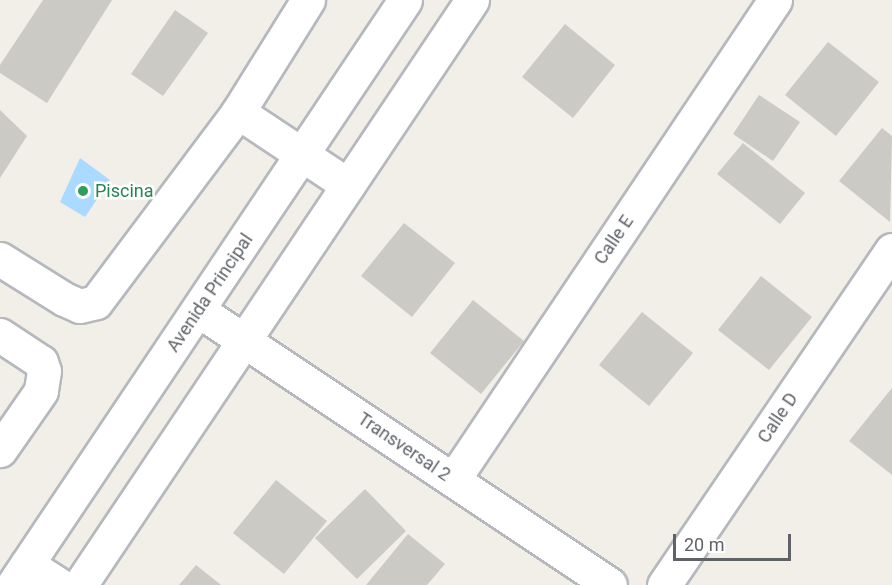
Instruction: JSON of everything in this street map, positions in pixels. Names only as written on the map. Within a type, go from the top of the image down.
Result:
[{"type":"street","points":[[0,259],[64,299],[80,306],[96,302],[238,112],[308,0]]},
{"type":"street","name":"Avenida Principal","points":[[20,574],[405,0]]},
{"type":"street","points":[[80,585],[472,0]]},
{"type":"street","name":"Calle E","points":[[453,480],[775,0]]},
{"type":"street","points":[[238,112],[348,185]]},
{"type":"street","name":"Calle D","points":[[664,585],[892,250]]},
{"type":"street","name":"Transversal 2","points":[[198,310],[610,585]]},
{"type":"street","points":[[0,335],[41,362],[44,371],[41,391],[0,450]]},
{"type":"street","points":[[20,574],[59,585]]},
{"type":"water","name":"Piscina","points":[[80,158],[110,180],[85,217],[60,202]]},
{"type":"building","points":[[43,0],[112,0],[47,103],[0,73],[0,65]]},
{"type":"building","points":[[175,10],[208,33],[163,96],[131,74]]},
{"type":"building","points":[[565,24],[615,65],[573,118],[522,77]]},
{"type":"building","points":[[828,42],[879,82],[836,136],[785,95]]},
{"type":"building","points":[[759,95],[800,122],[773,161],[733,134]]},
{"type":"building","points":[[0,110],[27,136],[0,178]]},
{"type":"building","points":[[882,128],[892,136],[890,222],[839,181]]},
{"type":"building","points":[[743,143],[805,193],[780,224],[717,174]]},
{"type":"building","points":[[404,223],[455,263],[412,317],[361,276]]},
{"type":"building","points":[[761,276],[812,317],[769,370],[718,330]]},
{"type":"building","points":[[473,300],[524,341],[481,394],[430,353]]},
{"type":"building","points":[[642,312],[693,353],[649,406],[599,365]]},
{"type":"building","points":[[892,388],[892,475],[849,441]]},
{"type":"building","points":[[276,480],[327,521],[284,574],[233,533]]},
{"type":"building","points":[[365,489],[406,531],[357,579],[315,538]]},
{"type":"building","points":[[408,534],[445,564],[427,585],[366,585]]},
{"type":"building","points":[[196,565],[221,585],[179,585]]},
{"type":"place","name":"Piscina","points":[[83,191]]}]
